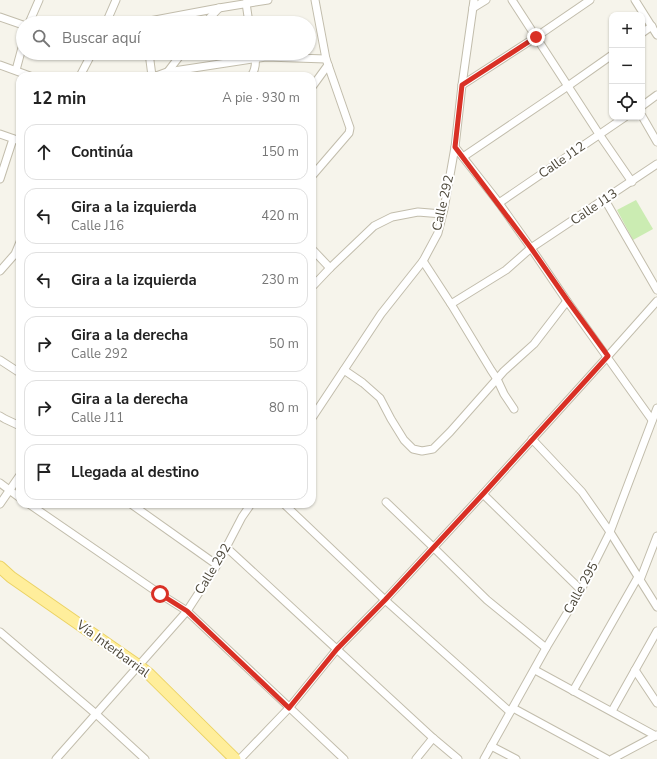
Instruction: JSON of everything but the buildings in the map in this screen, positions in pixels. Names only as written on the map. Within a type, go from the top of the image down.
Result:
[{"type":"main road","name":"Vía Interbarrial","points":[[0,567],[11,577],[149,674],[235,759]]},
{"type":"street","points":[[32,16],[39,0]]},
{"type":"street","points":[[109,16],[116,0]]},
{"type":"street","points":[[178,16],[268,0]]},
{"type":"street","points":[[315,0],[327,62],[350,128],[349,133],[316,171]]},
{"type":"street","name":"Calle 292","points":[[316,412],[381,314],[422,261],[438,233],[455,147],[474,0]]},
{"type":"street","points":[[473,8],[486,0]]},
{"type":"street","points":[[512,0],[632,182]]},
{"type":"street","points":[[462,85],[590,0]]},
{"type":"street","points":[[635,0],[657,35]]},
{"type":"street","points":[[246,4],[248,16]]},
{"type":"street","points":[[212,16],[219,8]]},
{"type":"street","points":[[0,17],[16,23]]},
{"type":"street","points":[[645,31],[652,26]]},
{"type":"street","points":[[463,158],[609,57]]},
{"type":"street","points":[[16,70],[19,60]]},
{"type":"street","points":[[82,72],[88,60]]},
{"type":"street","points":[[151,60],[152,72]]},
{"type":"street","points":[[168,72],[177,60]]},
{"type":"street","points":[[176,72],[235,60]]},
{"type":"street","points":[[254,72],[255,60]]},
{"type":"street","points":[[296,60],[327,62]]},
{"type":"street","points":[[316,80],[327,62]]},
{"type":"street","points":[[0,65],[21,72]]},
{"type":"street","points":[[645,104],[657,95]]},
{"type":"street","name":"Calle J12","points":[[498,204],[620,120]]},
{"type":"street","points":[[644,120],[657,142]]},
{"type":"street","points":[[0,134],[16,140],[0,179]]},
{"type":"street","points":[[455,147],[531,248],[652,420]]},
{"type":"street","name":"Calle J13","points":[[451,304],[506,270],[531,248],[657,164]]},
{"type":"street","points":[[605,200],[657,290]]},
{"type":"street","points":[[316,283],[374,226],[392,217],[418,212],[442,214]]},
{"type":"street","points":[[316,253],[330,268]]},
{"type":"street","points":[[0,272],[16,257]]},
{"type":"street","points":[[422,261],[451,304],[514,409]]},
{"type":"street","points":[[344,370],[363,383],[380,398],[404,440],[413,449],[422,451],[433,449],[504,371],[534,344],[568,301]]},
{"type":"street","points":[[240,759],[289,708],[337,649],[385,600],[483,494],[657,301]]},
{"type":"street","points":[[0,360],[16,370]]},
{"type":"street","name":"Calle 295","points":[[484,759],[546,648],[581,590],[610,532],[657,408]]},
{"type":"street","points":[[0,416],[16,424]]},
{"type":"street","points":[[532,439],[582,492],[610,532],[657,606]]},
{"type":"street","points":[[0,504],[16,480]]},
{"type":"street","points":[[0,483],[16,495]]},
{"type":"street","points":[[483,494],[581,590]]},
{"type":"street","points":[[386,502],[487,600],[546,648]]},
{"type":"street","points":[[35,508],[187,611],[344,759]]},
{"type":"street","points":[[137,508],[217,565]]},
{"type":"street","name":"Calle 292","points":[[56,759],[187,611],[217,565],[248,508]]},
{"type":"street","points":[[288,508],[385,600],[512,710],[607,759]]},
{"type":"street","points":[[573,691],[639,579],[657,536]]},
{"type":"street","points":[[226,547],[433,738],[458,759]]},
{"type":"street","points":[[612,712],[657,630]]},
{"type":"street","points":[[0,632],[96,714],[145,759]]},
{"type":"street","points":[[535,670],[657,736]]},
{"type":"street","points":[[635,670],[657,703]]},
{"type":"street","points":[[612,759],[657,736]]},
{"type":"street","points":[[416,759],[433,738]]},
{"type":"street","points":[[491,746],[516,759]]},
{"type":"green space","points":[[636,200],[653,229],[633,240],[617,210]]},
{"type":"route","points":[[160,594],[187,611],[289,708],[337,649],[385,600],[608,356],[531,248],[455,147],[462,85],[536,37]]}]
